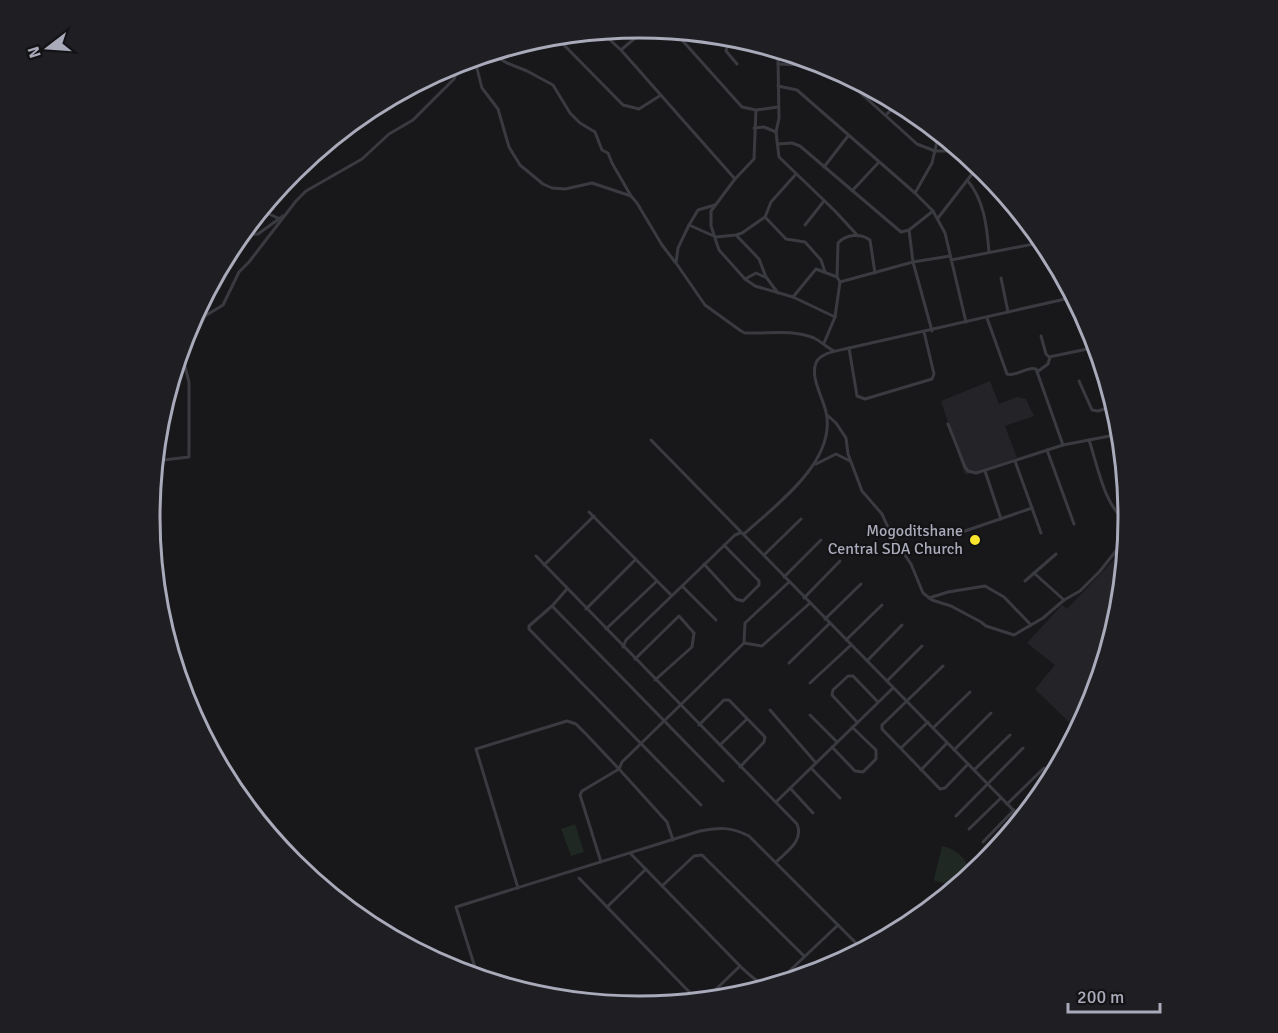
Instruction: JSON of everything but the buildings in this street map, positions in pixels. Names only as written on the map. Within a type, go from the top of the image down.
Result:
[{"type":"street","points":[[621,50],[635,38]]},
{"type":"street","points":[[609,39],[735,179]]},
{"type":"street","points":[[682,40],[742,107],[756,110],[778,107]]},
{"type":"street","points":[[563,44],[622,105],[639,109],[661,95]]},
{"type":"street","points":[[728,46],[726,51],[737,64]]},
{"type":"street","points":[[500,59],[553,85],[570,113],[580,123],[595,132],[602,150],[608,153],[631,196],[662,245],[705,305],[741,331],[794,333],[824,343],[836,352]]},
{"type":"street","points":[[779,59],[779,118],[776,132],[778,153],[782,162],[858,236]]},
{"type":"street","points":[[778,64],[798,65]]},
{"type":"street","points":[[476,66],[482,88],[498,110],[513,156],[531,176],[552,188],[565,189],[592,183],[631,196]]},
{"type":"street","points":[[196,332],[205,316],[223,305],[239,273],[284,215],[306,191],[362,159],[389,134],[413,120],[454,79],[456,74]]},
{"type":"street","points":[[778,86],[797,90],[933,211],[945,233],[966,322]]},
{"type":"street","points":[[862,93],[917,144],[935,151],[949,151]]},
{"type":"street","points":[[756,110],[754,159],[715,205],[710,215],[714,236],[721,254],[745,279],[762,289],[794,297],[834,317]]},
{"type":"street","points":[[886,115],[891,110]]},
{"type":"street","points":[[754,128],[764,127],[776,132]]},
{"type":"street","points":[[824,166],[849,136]]},
{"type":"street","points":[[915,193],[930,166],[937,141]]},
{"type":"street","points":[[777,144],[796,144],[900,232],[909,230],[933,211]]},
{"type":"street","points":[[852,191],[879,162]]},
{"type":"street","points":[[938,218],[973,173]]},
{"type":"street","points":[[688,225],[714,236],[736,235],[755,226],[765,217],[771,202],[796,174]]},
{"type":"street","points":[[967,180],[979,195],[988,231],[989,252]]},
{"type":"street","points":[[805,225],[824,201]]},
{"type":"street","points":[[676,263],[678,248],[688,225],[698,210],[715,205]]},
{"type":"street","points":[[268,214],[278,218]]},
{"type":"street","points":[[252,234],[258,234],[284,215]]},
{"type":"street","points":[[765,217],[786,239],[805,242],[821,260],[825,272]]},
{"type":"street","points":[[909,230],[913,262],[932,331]]},
{"type":"street","points":[[736,235],[762,263],[766,277],[778,293]]},
{"type":"street","points":[[824,343],[834,317],[840,282],[837,277],[838,243],[847,236],[864,236],[870,240],[875,273]]},
{"type":"street","points":[[840,282],[913,262],[1033,244]]},
{"type":"street","points":[[794,297],[814,270],[818,269],[837,277]]},
{"type":"street","points":[[745,279],[756,273],[766,277]]},
{"type":"street","points":[[1001,278],[1008,312]]},
{"type":"street","points":[[744,534],[793,488],[813,465],[823,448],[826,438],[826,414],[815,365],[820,357],[849,348],[1066,299]]},
{"type":"street","points":[[987,318],[1007,374],[1012,375],[1033,368],[1037,372],[1063,445]]},
{"type":"street","points":[[849,348],[857,394],[860,398],[866,399],[932,379],[934,374],[924,332]]},
{"type":"street","points":[[1041,336],[1046,354],[1050,357]]},
{"type":"street","points":[[1050,357],[1088,349]]},
{"type":"street","points":[[1037,372],[1048,364],[1050,357]]},
{"type":"street","points":[[163,460],[189,457],[189,382],[184,366]]},
{"type":"street","points":[[1079,381],[1092,410],[1106,409]]},
{"type":"street","points":[[826,414],[836,423],[846,438],[851,462],[862,491],[882,514],[893,538],[911,564],[921,590],[929,599],[951,606],[986,626],[1012,634],[1031,625],[1080,591],[1100,571],[1117,549]]},
{"type":"street","points":[[948,424],[968,471],[976,473],[1063,445],[1111,436]]},
{"type":"street","points":[[651,440],[1014,810],[983,842]]},
{"type":"street","points":[[1089,440],[1108,498],[1118,514]]},
{"type":"street","points":[[1047,450],[1074,524]]},
{"type":"street","points":[[813,465],[834,455],[840,455],[851,462]]},
{"type":"street","points":[[1016,461],[1041,533]]},
{"type":"street","points":[[984,471],[1001,519]]},
{"type":"street","points":[[962,532],[1032,508]]},
{"type":"street","points":[[589,512],[671,595]]},
{"type":"street","points":[[544,565],[594,516]]},
{"type":"street","points":[[764,555],[801,519]]},
{"type":"street","points":[[622,647],[626,640],[671,595],[724,544],[740,532]]},
{"type":"street","points":[[784,577],[821,540]]},
{"type":"street","points":[[704,564],[736,599],[742,601],[759,585],[759,581],[724,544]]},
{"type":"street","points":[[1025,581],[1056,554]]},
{"type":"street","points":[[536,556],[622,647],[797,824],[798,839],[776,862]]},
{"type":"street","points":[[586,609],[636,559]]},
{"type":"street","points":[[804,598],[840,561]]},
{"type":"street","points":[[1034,573],[1064,600]]},
{"type":"street","points":[[606,630],[657,581]]},
{"type":"street","points":[[601,862],[580,795],[582,791],[619,770],[622,762],[744,643],[745,623],[789,582]]},
{"type":"street","points":[[825,618],[861,584]]},
{"type":"street","points":[[682,586],[716,620]]},
{"type":"street","points":[[929,599],[948,592],[985,586],[1004,597],[1031,625]]},
{"type":"street","points":[[567,589],[529,628],[701,805]]},
{"type":"street","points":[[744,643],[762,646],[810,603]]},
{"type":"street","points":[[846,640],[882,605]]},
{"type":"street","points":[[552,606],[723,781]]},
{"type":"street","points":[[634,659],[679,616],[694,633],[692,647],[655,680]]},
{"type":"street","points":[[789,663],[830,623]]},
{"type":"street","points":[[867,661],[903,625]]},
{"type":"street","points":[[810,683],[851,645]]},
{"type":"street","points":[[887,681],[922,646]]},
{"type":"street","points":[[943,666],[882,725],[882,729],[940,789],[945,788],[968,764]]},
{"type":"street","points":[[857,722],[832,695],[833,690],[848,676],[853,676],[878,702]]},
{"type":"street","points":[[776,802],[893,688]]},
{"type":"street","points":[[933,728],[970,692]]},
{"type":"street","points":[[699,725],[724,700],[729,700],[765,737],[764,742],[740,767]]},
{"type":"street","points":[[770,710],[816,763]]},
{"type":"street","points":[[954,750],[991,714]]},
{"type":"street","points":[[810,715],[837,742]]},
{"type":"street","points":[[719,746],[747,719]]},
{"type":"street","points":[[518,888],[476,749],[567,721],[576,724],[667,822],[673,840]]},
{"type":"street","points":[[901,748],[928,722]]},
{"type":"street","points":[[832,747],[855,771],[862,772],[876,759],[876,750],[852,727]]},
{"type":"street","points":[[974,770],[1010,735]]},
{"type":"street","points":[[921,770],[948,743]]},
{"type":"street","points":[[956,816],[1023,748]]},
{"type":"street","points":[[811,768],[840,798]]},
{"type":"street","points":[[1007,804],[1044,768]]},
{"type":"street","points":[[790,788],[813,813]]},
{"type":"street","points":[[969,829],[1001,798]]},
{"type":"street","points":[[475,966],[456,907],[708,830],[734,829],[749,836],[856,943]]},
{"type":"street","points":[[630,853],[756,981]]},
{"type":"street","points":[[663,886],[694,856],[702,855],[804,956]]},
{"type":"street","points":[[607,907],[646,869]]},
{"type":"street","points":[[579,878],[690,992]]},
{"type":"street","points":[[790,971],[838,925]]},
{"type":"street","points":[[717,989],[740,966]]},
{"type":"shaded area","points":[[990,381],[999,404],[1017,397],[1026,399],[1034,416],[1005,426],[1017,458],[965,475],[941,401]]},
{"type":"shaded area","points":[[1116,557],[1109,610],[1102,640],[1082,700],[1071,724],[1035,689],[1055,665],[1027,643],[1062,605],[1067,609]]},
{"type":"shaded area","points":[[575,824],[584,852],[571,856],[561,829]]},
{"type":"shaded area","points":[[942,846],[957,852],[964,859],[967,865],[947,884],[934,879]]},
{"type":"place","name":"Mogoditshane Central SDA Church","points":[[975,540]]}]
